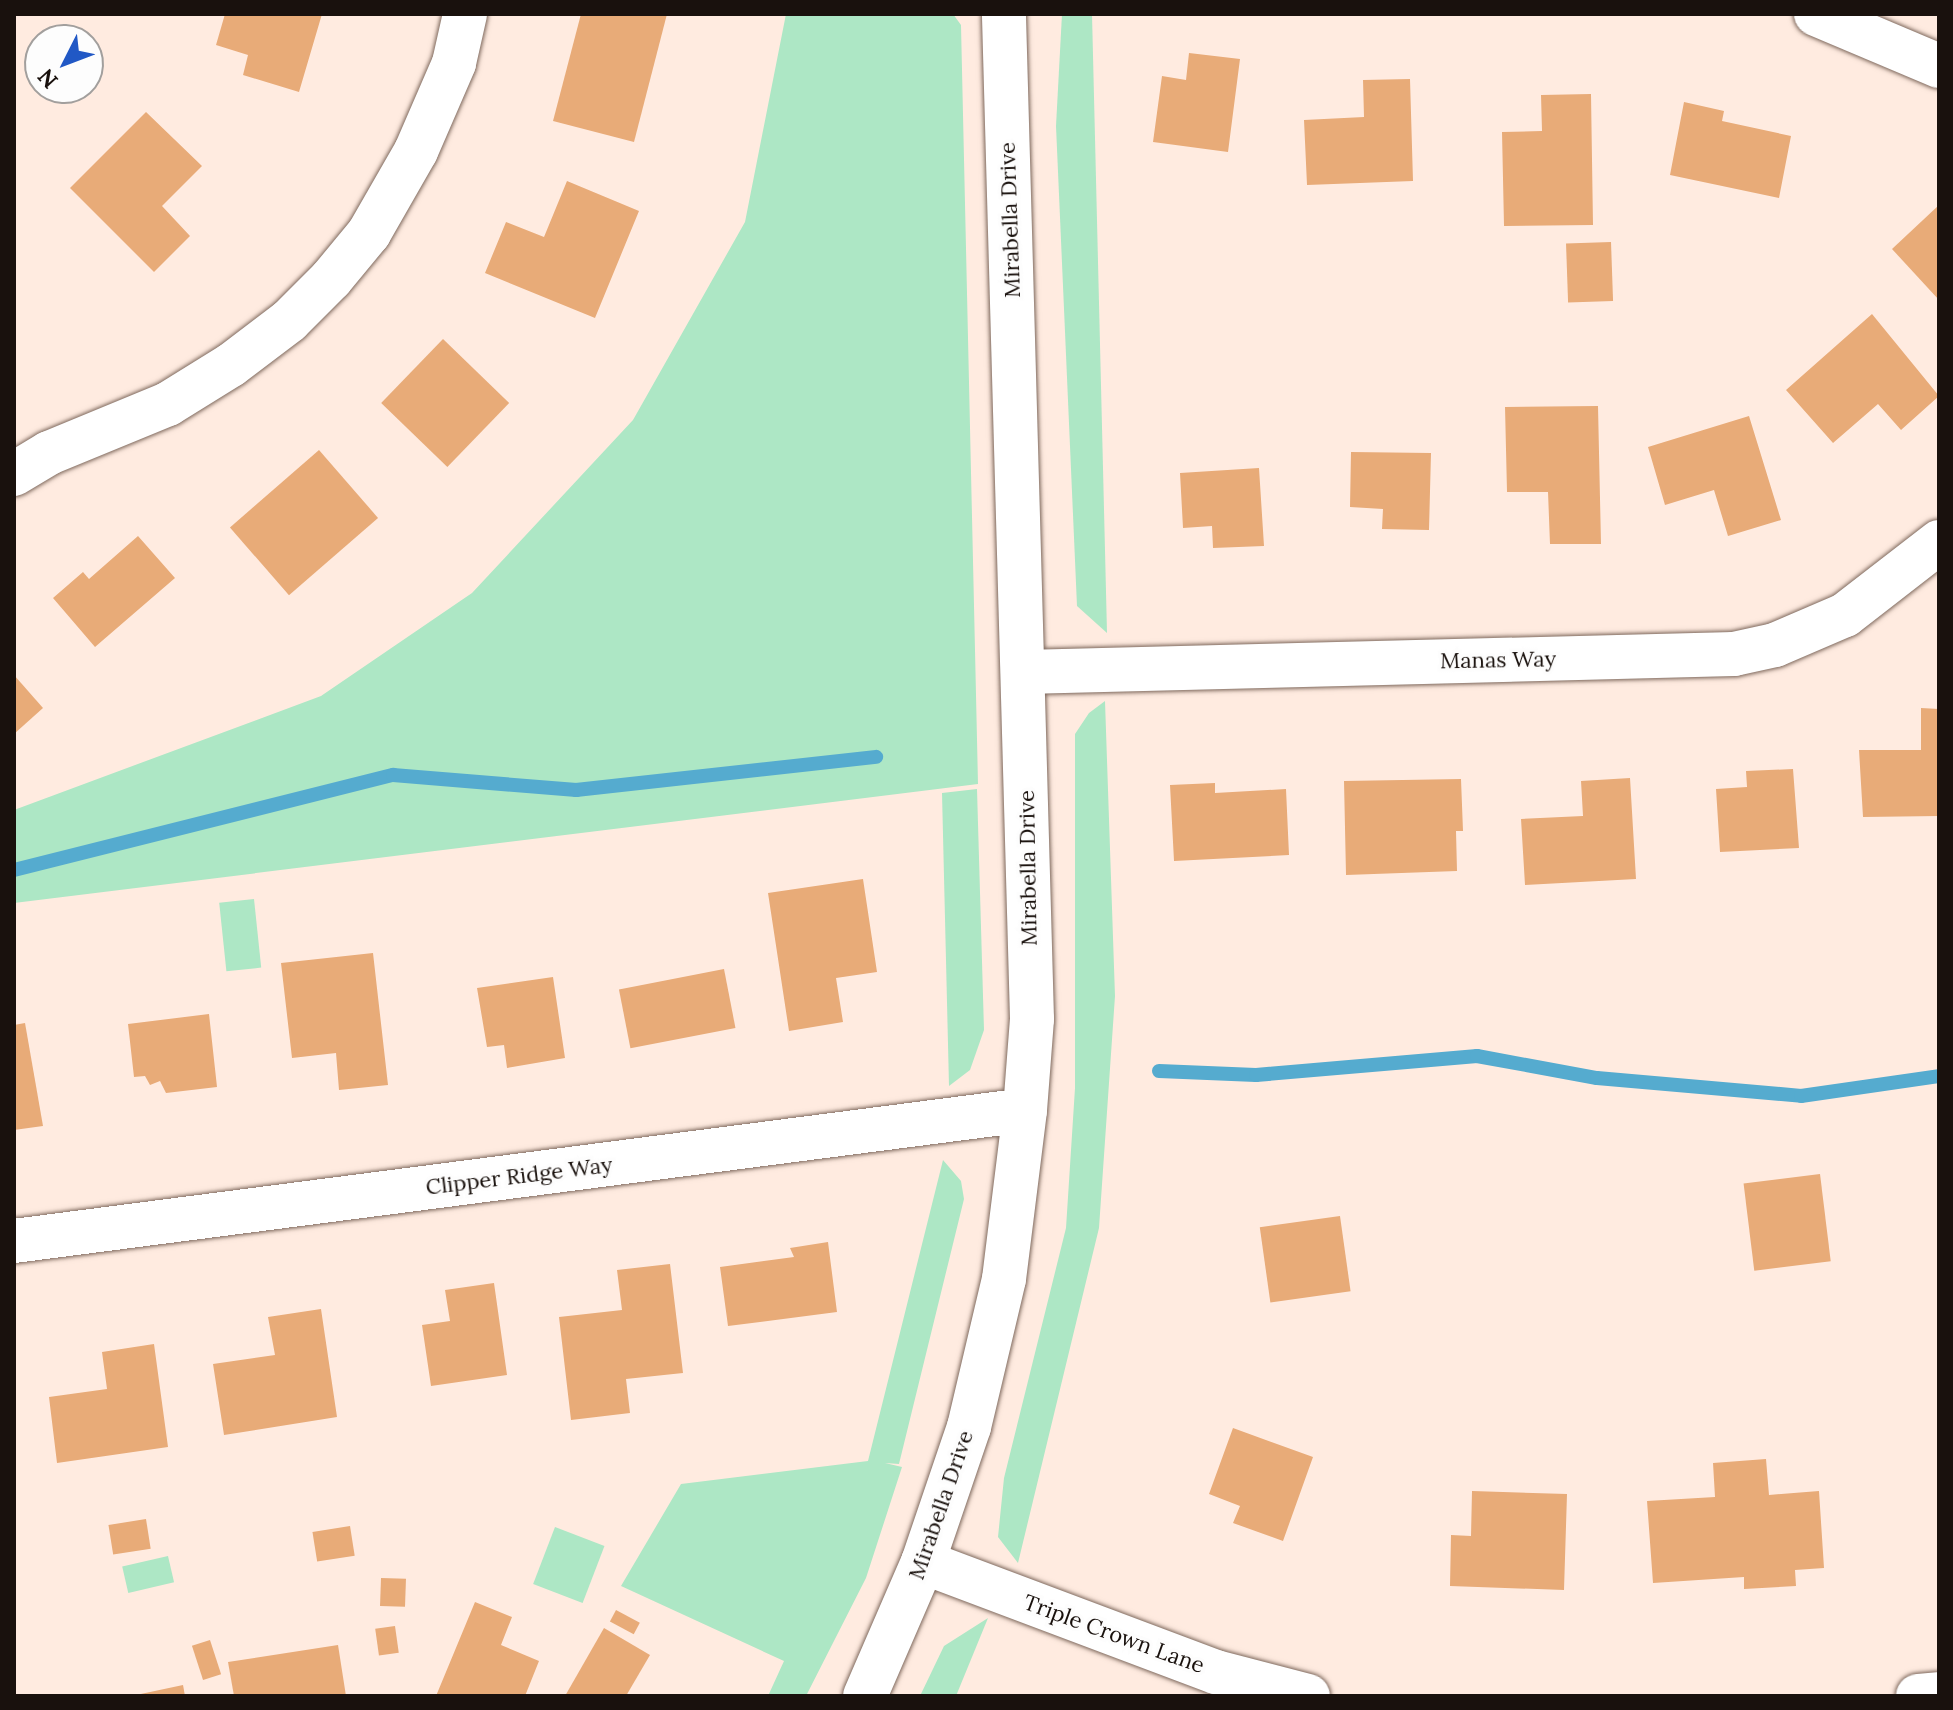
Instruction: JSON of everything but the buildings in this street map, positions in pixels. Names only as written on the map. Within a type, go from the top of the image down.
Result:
[{"type":"street","points":[[14,474],[49,453],[168,404],[218,373],[289,321],[331,279],[369,233],[416,151],[454,63],[465,14]]},
{"type":"street","name":"Mirabella Drive","points":[[865,1696],[923,1562],[987,1357],[1018,1195],[1032,1019],[1004,14]]},
{"type":"street","points":[[1816,14],[1939,66]]},
{"type":"street","name":"Manas Way","points":[[1024,672],[1734,654],[1775,645],[1845,615],[1939,542]]},
{"type":"street","name":"Clipper Ridge Way","points":[[14,1241],[1025,1110]]},
{"type":"street","name":"Triple Crown Lane","points":[[923,1562],[1216,1672],[1308,1696]]},
{"type":"street","points":[[1918,1696],[1939,1694]]},
{"type":"green space","points":[[786,14],[953,14],[961,25],[978,784],[14,903],[14,810],[321,696],[472,593],[633,420],[745,222]]},
{"type":"green space","points":[[1062,14],[1092,14],[1107,633],[1077,606],[1056,126]]},
{"type":"green space","points":[[1105,701],[1115,996],[1099,1228],[1018,1563],[998,1537],[1004,1478],[1066,1228],[1075,1088],[1075,734],[1089,713]]},
{"type":"green space","points":[[977,789],[984,1030],[970,1070],[949,1086],[942,793]]},
{"type":"green space","points":[[254,899],[261,968],[226,971],[219,903]]},
{"type":"green space","points":[[943,1160],[961,1181],[964,1199],[899,1464],[885,1463],[902,1467],[866,1578],[806,1696],[768,1696],[784,1661],[621,1586],[681,1484],[868,1461]]},
{"type":"green space","points":[[555,1527],[604,1546],[583,1603],[533,1584]]},
{"type":"green space","points":[[168,1556],[174,1582],[128,1593],[122,1567]]},
{"type":"green space","points":[[988,1618],[956,1696],[920,1696],[944,1646]]},
{"type":"waterway","points":[[14,870],[393,775],[576,790],[876,757]]},
{"type":"waterway","points":[[1159,1071],[1256,1075],[1477,1056],[1597,1078],[1801,1096],[1939,1076]]}]
